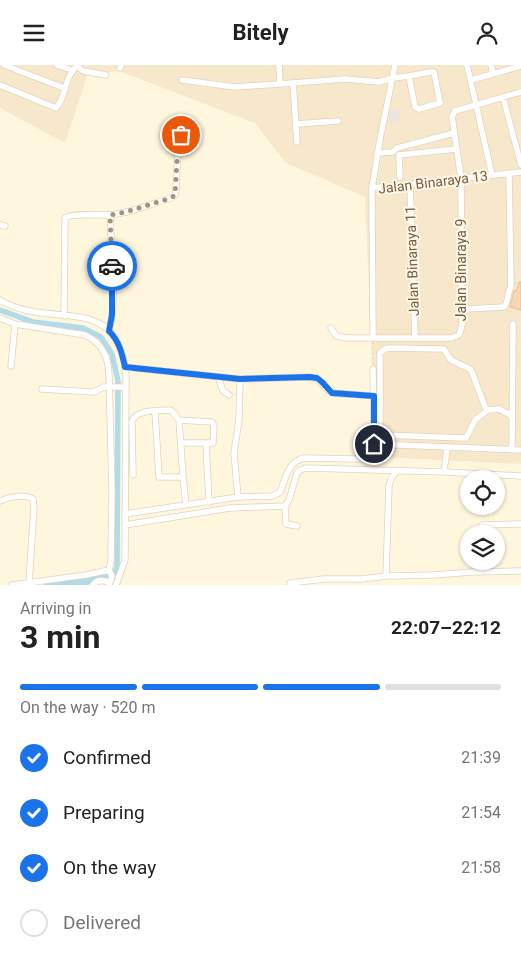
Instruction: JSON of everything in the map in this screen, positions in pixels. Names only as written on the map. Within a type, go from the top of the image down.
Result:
[{"type":"street","points":[[4,65],[64,88]]},
{"type":"street","points":[[57,65],[76,67],[83,71],[106,75]]},
{"type":"street","points":[[279,65],[280,84]]},
{"type":"street","points":[[372,188],[377,153],[395,65]]},
{"type":"street","points":[[467,65],[492,175]]},
{"type":"street","points":[[491,65],[494,74]]},
{"type":"street","points":[[471,80],[521,66]]},
{"type":"street","points":[[0,85],[56,108],[64,88],[76,67]]},
{"type":"street","points":[[182,80],[234,87],[345,79],[379,82],[393,78],[434,72],[440,103],[419,109],[416,107],[409,76]]},
{"type":"street","points":[[293,83],[297,142]]},
{"type":"street","points":[[461,178],[454,133],[453,114],[455,111],[521,92]]},
{"type":"street","points":[[502,97],[521,165]]},
{"type":"street","points":[[296,125],[338,121]]},
{"type":"street","points":[[400,177],[396,153],[397,148],[454,133]]},
{"type":"street","points":[[64,315],[65,219],[71,216],[110,215],[126,212],[171,198],[175,195],[178,144],[181,135]]},
{"type":"street","points":[[377,153],[456,149]]},
{"type":"street","name":"Jalan Binaraya 13","points":[[373,337],[372,188],[521,172]]},
{"type":"street","points":[[466,309],[505,307],[511,287],[509,173]]},
{"type":"street","name":"Jalan Binaraya 9","points":[[331,328],[340,337],[451,338],[459,335],[461,331],[461,178]]},
{"type":"street","name":"Jalan Binaraya 11","points":[[410,184],[415,338]]},
{"type":"street","points":[[109,331],[113,298],[110,215]]},
{"type":"street","points":[[0,300],[11,307],[44,314],[78,316],[90,319],[109,331],[120,348],[125,367],[125,525],[124,565],[116,585]]},
{"type":"street","points":[[0,318],[15,324],[86,335],[95,339],[106,355],[111,387],[112,492],[111,560],[109,570],[112,576],[109,583],[102,580],[97,581],[93,585]]},
{"type":"street","points":[[512,450],[513,323]]},
{"type":"street","points":[[11,366],[15,324]]},
{"type":"street","points":[[488,409],[483,403],[470,369],[451,360],[444,349],[389,348],[380,353],[380,428],[382,435],[466,438],[475,420],[488,409],[499,409],[512,415]]},
{"type":"street","points":[[125,367],[240,379],[310,377],[317,378],[332,393],[374,396]]},
{"type":"street","points":[[373,369],[374,444]]},
{"type":"street","points":[[218,377],[223,391],[230,395]]},
{"type":"street","points":[[238,497],[234,453],[239,420],[240,379]]},
{"type":"street","points":[[42,389],[94,391],[103,387],[124,387]]},
{"type":"street","points":[[133,475],[132,419],[139,413],[170,410],[179,420],[182,477],[186,505]]},
{"type":"street","points":[[155,412],[159,477],[182,477]]},
{"type":"street","points":[[179,420],[214,423],[213,443],[181,443]]},
{"type":"street","points":[[206,444],[209,502]]},
{"type":"street","points":[[125,514],[238,497],[269,497],[277,495],[287,474],[296,461],[304,459],[358,459],[363,456],[368,445],[374,444],[521,450]]},
{"type":"street","points":[[444,472],[447,448]]},
{"type":"street","points":[[297,526],[286,524],[285,506],[289,500],[297,473],[303,469],[444,472],[521,476]]},
{"type":"street","points":[[386,576],[389,486],[396,471]]},
{"type":"street","points":[[0,501],[27,496],[33,499],[29,583]]},
{"type":"street","points":[[125,525],[230,508],[285,506]]},
{"type":"street","points":[[482,525],[521,524]]},
{"type":"street","points":[[12,585],[109,570]]},
{"type":"street","points":[[290,583],[331,578],[362,582],[386,576],[521,571]]},
{"type":"path","points":[[373,337],[373,369]]},
{"type":"shaded area","points":[[0,65],[521,65],[521,464],[376,457],[365,197],[286,163],[255,123],[119,71],[88,74],[65,143],[0,108]]},
{"type":"shaded area","points":[[399,108],[401,120],[390,123],[388,111]]},
{"type":"building","points":[[519,282],[521,282],[521,310],[510,307],[514,291],[517,290]]},
{"type":"waterway","points":[[0,310],[33,322],[83,328],[101,337],[112,354],[118,381],[117,572]]},
{"type":"waterway","points":[[49,585],[108,575]]},
{"type":"way so far","points":[[112,266],[110,215],[126,212],[171,198],[175,195],[178,144],[181,135]]},
{"type":"route","points":[[112,266],[113,298],[109,331],[120,348],[125,367],[240,379],[317,378],[332,393],[374,396],[374,444]]}]
